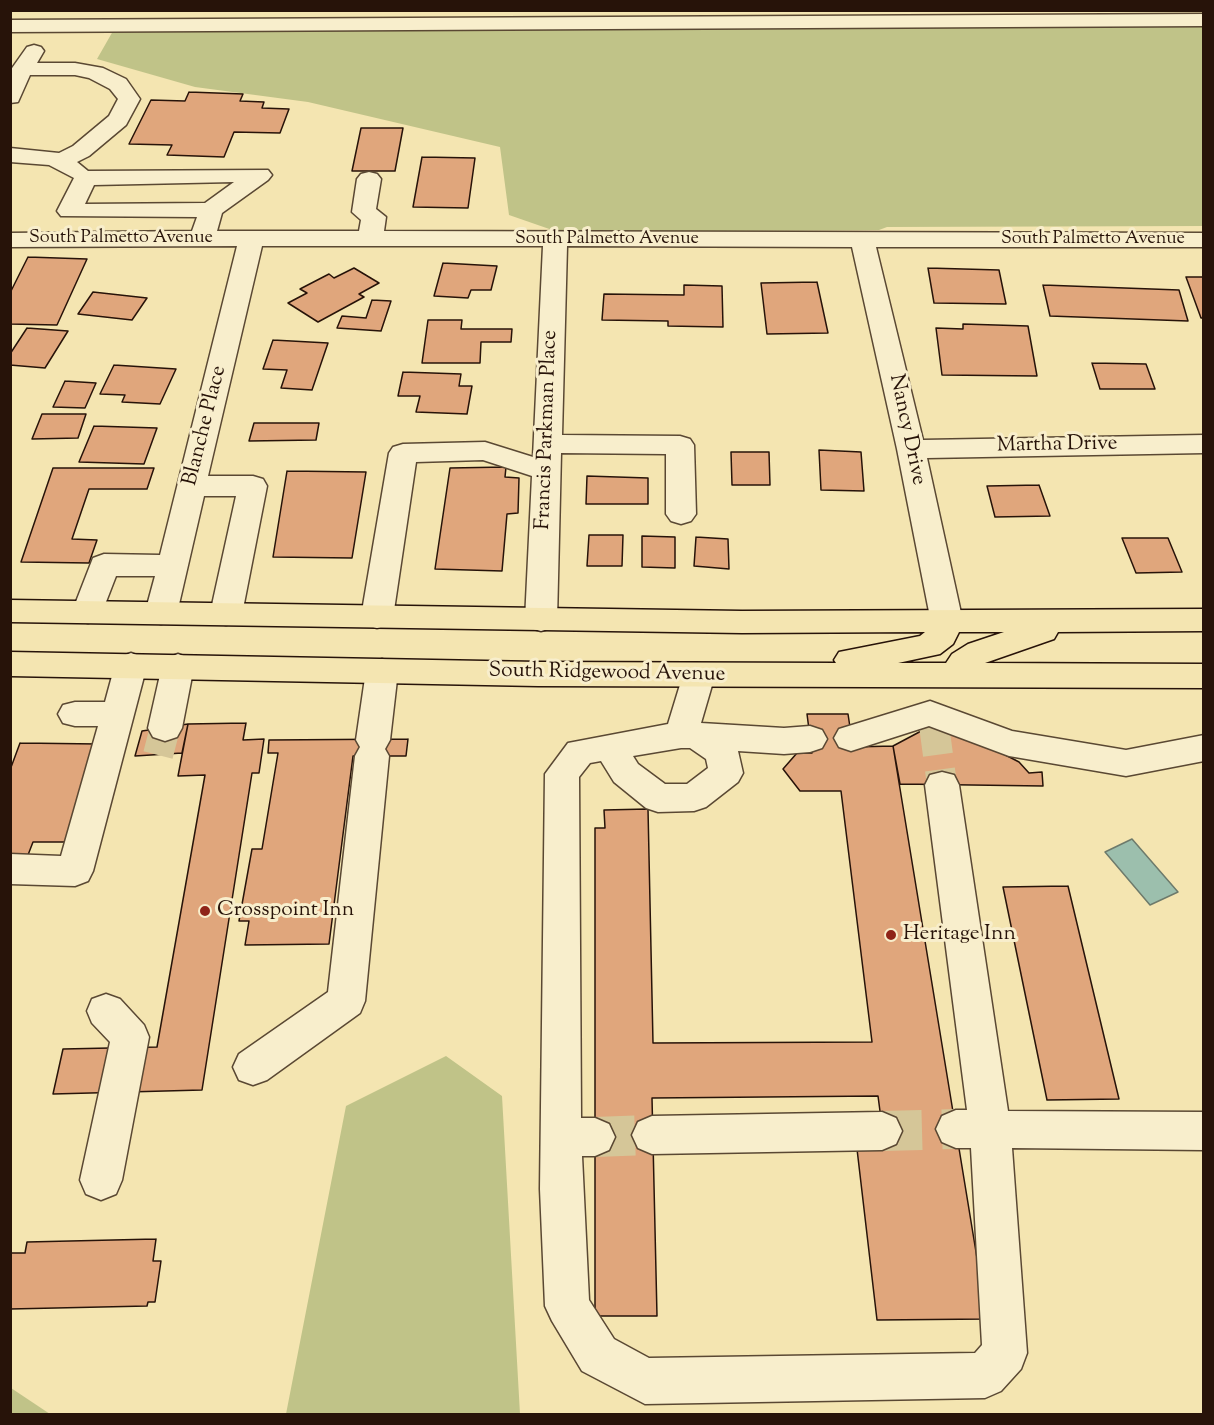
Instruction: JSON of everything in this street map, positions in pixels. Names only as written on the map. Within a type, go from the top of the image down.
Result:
[{"type":"main road","points":[[10,611],[541,620],[947,622],[1203,620]]},
{"type":"main road","points":[[942,675],[979,652],[1074,621]]},
{"type":"main road","points":[[763,675],[929,646],[942,636],[947,622]]},
{"type":"main road","name":"South Ridgewood Avenue","points":[[10,664],[699,675],[942,675],[1202,681]]},
{"type":"street","points":[[10,26],[55,18],[1145,15],[1203,20]]},
{"type":"street","points":[[10,97],[22,69],[55,18]]},
{"type":"street","points":[[22,69],[75,69],[95,73],[118,84],[129,99],[118,120],[81,151],[60,162]]},
{"type":"street","points":[[10,154],[54,159],[86,178],[260,175],[211,210],[69,211]]},
{"type":"street","points":[[55,238],[86,178]]},
{"type":"street","points":[[369,179],[364,212],[374,218],[370,240]]},
{"type":"street","points":[[202,239],[211,210]]},
{"type":"street","name":"South Palmetto Avenue","points":[[10,240],[55,238],[555,241],[862,238],[1203,240]]},
{"type":"street","name":"Nancy Drive","points":[[862,238],[911,448],[947,622]]},
{"type":"street","name":"Blanche Place","points":[[161,613],[251,239]]},
{"type":"street","name":"Francis Parkman Place","points":[[541,620],[555,241]]},
{"type":"street","name":"Martha Drive","points":[[911,448],[1203,444]]},
{"type":"street","points":[[377,617],[403,453],[485,451],[546,457],[680,445],[681,514]]},
{"type":"street","points":[[192,486],[253,486],[226,614]]},
{"type":"street","points":[[88,612],[104,565],[172,566]]},
{"type":"street","points":[[10,869],[75,871],[132,665]]},
{"type":"street","points":[[165,728],[178,666]]},
{"type":"street","points":[[253,1067],[346,1001],[382,671]]},
{"type":"street","points":[[689,735],[699,675]]},
{"type":"street","points":[[932,719],[942,675]]},
{"type":"street","points":[[75,714],[118,714]]},
{"type":"street","points":[[851,738],[932,719],[1009,743],[1126,763],[1203,748]]},
{"type":"street","points":[[609,747],[626,773],[658,798],[694,797],[726,773],[722,752],[689,735]]},
{"type":"street","points":[[810,739],[784,741],[689,735],[580,752],[562,774],[578,1137],[567,1306],[598,1355],[645,1381],[973,1376],[985,1375],[1005,1353],[973,1129],[942,785]]},
{"type":"street","points":[[101,1180],[130,1037],[106,1011]]},
{"type":"street","points":[[973,1129],[1203,1131]]},
{"type":"street","points":[[652,1135],[882,1131]]},
{"type":"green space","points":[[1203,26],[1203,226],[887,227],[879,230],[558,232],[509,215],[500,147],[308,102],[195,87],[97,59],[113,31]]},
{"type":"green space","points":[[446,1056],[502,1096],[520,1414],[286,1414],[346,1106]]},
{"type":"green space","points":[[11,1388],[50,1414],[11,1414]]},
{"type":"shaded area","points":[[1132,839],[1178,892],[1150,905],[1105,852]]},
{"type":"building","points":[[189,92],[243,94],[240,101],[264,102],[262,108],[289,109],[280,133],[234,132],[224,157],[167,155],[172,145],[129,144],[151,100],[185,101]]},
{"type":"building","points":[[361,128],[403,128],[395,171],[352,171]]},
{"type":"building","points":[[422,157],[475,158],[468,208],[413,207]]},
{"type":"building","points":[[28,257],[87,259],[57,325],[10,324],[10,293]]},
{"type":"building","points":[[443,263],[497,266],[491,290],[471,290],[468,298],[434,296]]},
{"type":"building","points":[[354,268],[379,283],[359,294],[364,297],[318,322],[288,303],[307,293],[300,289],[329,274],[334,278]]},
{"type":"building","points":[[928,268],[999,270],[1006,304],[934,303]]},
{"type":"building","points":[[1186,277],[1204,277],[1204,318],[1201,318]]},
{"type":"building","points":[[817,282],[828,333],[767,334],[761,283]]},
{"type":"building","points":[[684,285],[722,286],[723,327],[668,326],[668,321],[602,320],[604,294],[684,295]]},
{"type":"building","points":[[1043,285],[1179,290],[1188,321],[1050,316]]},
{"type":"building","points":[[93,292],[147,298],[132,320],[78,314]]},
{"type":"building","points":[[372,300],[391,301],[381,331],[337,328],[342,316],[366,318]]},
{"type":"building","points":[[428,320],[462,320],[461,329],[512,329],[511,342],[481,342],[480,363],[422,363]]},
{"type":"building","points":[[963,324],[1028,326],[1037,376],[942,375],[936,328],[963,329]]},
{"type":"building","points":[[27,328],[68,331],[45,368],[10,365],[10,354]]},
{"type":"building","points":[[273,340],[328,343],[312,390],[281,388],[287,370],[263,369]]},
{"type":"building","points":[[1092,363],[1146,364],[1155,389],[1100,389]]},
{"type":"building","points":[[114,365],[176,369],[160,404],[122,402],[125,395],[100,394]]},
{"type":"building","points":[[403,372],[461,374],[459,386],[472,386],[467,414],[416,412],[420,396],[398,396]]},
{"type":"building","points":[[65,381],[96,383],[85,408],[53,407]]},
{"type":"building","points":[[42,414],[86,414],[78,438],[32,439]]},
{"type":"building","points":[[254,423],[319,423],[316,440],[249,441]]},
{"type":"building","points":[[94,426],[157,428],[144,464],[79,462]]},
{"type":"building","points":[[819,450],[861,452],[864,491],[821,490]]},
{"type":"building","points":[[731,452],[769,452],[770,485],[732,485]]},
{"type":"building","points":[[506,467],[505,477],[519,478],[518,513],[507,514],[502,571],[435,569],[450,468]]},
{"type":"building","points":[[53,468],[154,468],[147,489],[89,489],[72,539],[97,540],[89,563],[21,562]]},
{"type":"building","points":[[287,471],[366,472],[352,558],[273,557]]},
{"type":"building","points":[[587,476],[648,478],[648,504],[586,504]]},
{"type":"building","points":[[1039,485],[1050,516],[995,517],[987,486]]},
{"type":"building","points":[[589,535],[623,535],[622,566],[587,566]]},
{"type":"building","points":[[642,536],[675,537],[675,568],[642,567]]},
{"type":"building","points":[[696,537],[728,539],[729,569],[694,566]]},
{"type":"building","points":[[1122,538],[1168,538],[1182,572],[1136,573]]},
{"type":"building","name":"Heritage Inn","points":[[807,714],[848,714],[853,747],[893,746],[987,1319],[877,1320],[857,1149],[885,1149],[878,1096],[652,1098],[657,1316],[595,1316],[595,828],[605,828],[604,810],[648,809],[653,1043],[872,1042],[841,791],[800,791],[783,769],[797,753],[812,753]]},
{"type":"building","points":[[940,721],[1019,762],[1029,773],[1042,772],[1043,786],[900,784],[893,746]]},
{"type":"building","name":"Crosspoint Inn","points":[[246,723],[243,740],[264,739],[259,773],[252,773],[202,1090],[53,1094],[63,1049],[157,1047],[205,775],[178,776],[188,724]]},
{"type":"building","points":[[188,724],[182,753],[135,756],[142,731]]},
{"type":"building","points":[[408,739],[406,756],[353,756],[329,944],[245,945],[249,921],[239,921],[252,849],[262,849],[278,753],[268,753],[269,740]]},
{"type":"building","points":[[20,743],[98,744],[68,842],[33,842],[28,855],[10,855],[10,770]]},
{"type":"building","points":[[1068,886],[1119,1099],[1047,1100],[1003,887]]},
{"type":"building","points":[[156,1239],[153,1261],[161,1261],[155,1302],[148,1302],[147,1306],[10,1309],[10,1253],[25,1253],[27,1242]]},
{"type":"tunnel","points":[[934,725],[942,785]]},
{"type":"tunnel","points":[[158,755],[165,728]]},
{"type":"tunnel","points":[[882,1131],[956,1129]]},
{"type":"tunnel","points":[[595,1137],[652,1135]]},
{"type":"place","name":"Crosspoint Inn","points":[[205,911]]},
{"type":"place","name":"Heritage Inn","points":[[891,935]]}]
